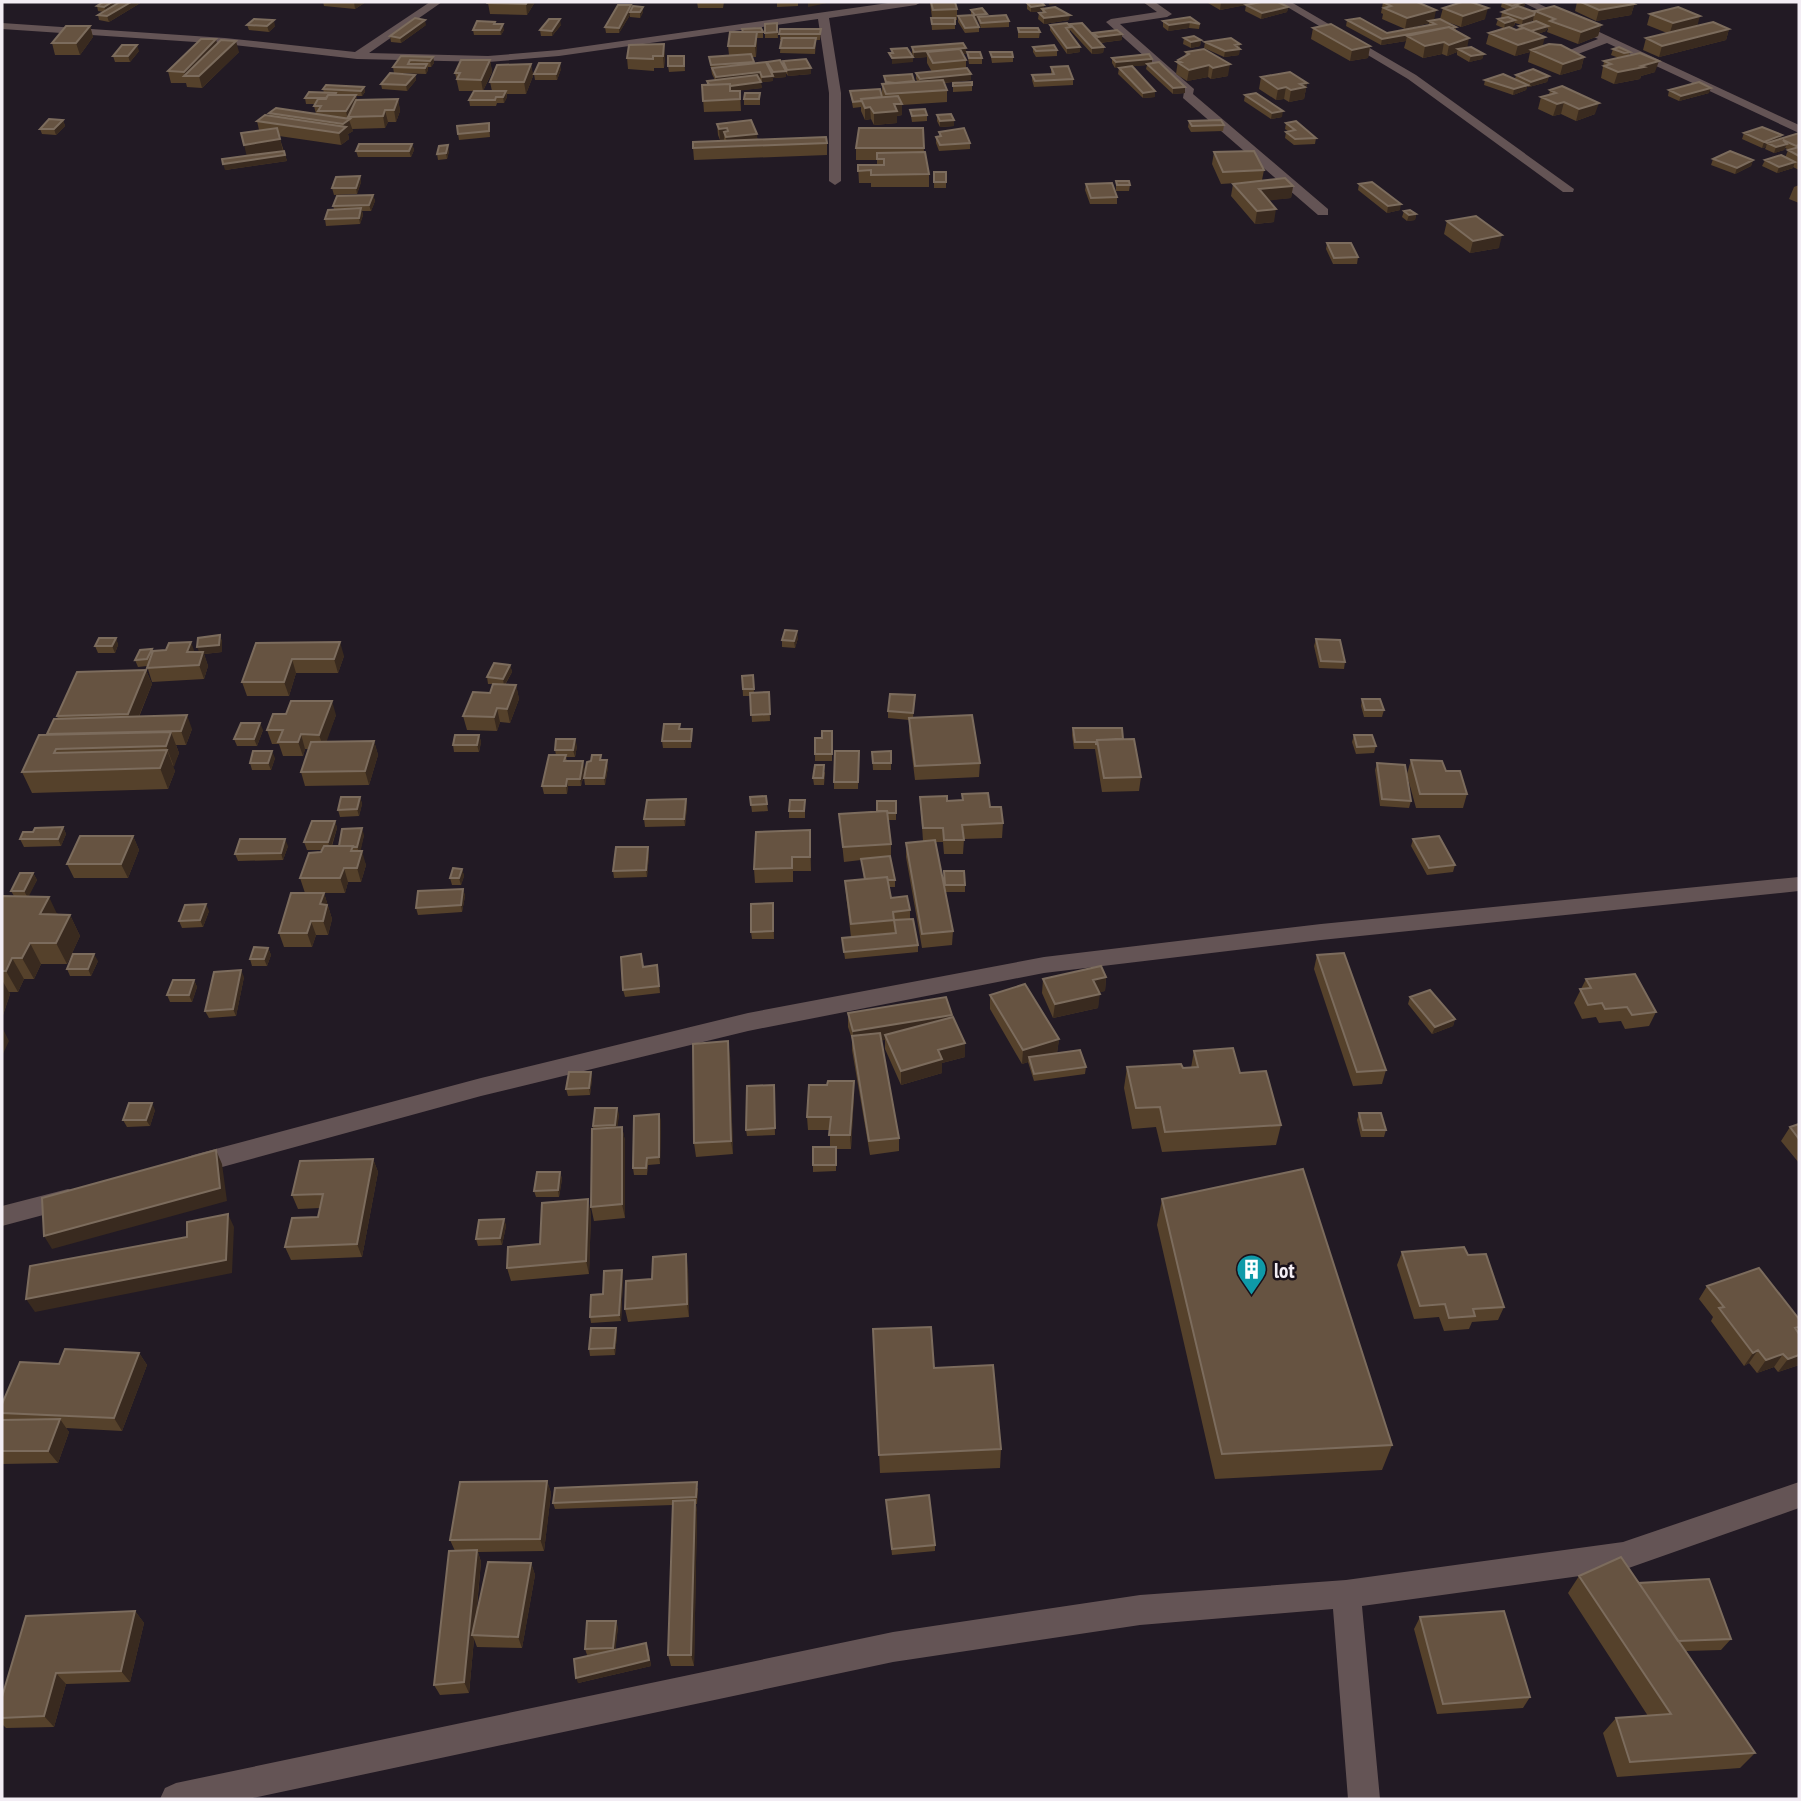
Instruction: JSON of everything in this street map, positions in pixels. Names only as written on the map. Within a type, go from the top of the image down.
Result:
[{"type":"street","points":[[357,56],[437,2]]},
{"type":"street","points":[[2,26],[225,41],[357,56],[488,59],[559,53],[916,2]]},
{"type":"street","points":[[1149,2],[1167,14],[1111,23],[1190,91],[1187,95],[1324,212]]},
{"type":"street","points":[[1284,2],[1412,77],[1568,189]]},
{"type":"street","points":[[1527,2],[1799,129]]},
{"type":"street","points":[[823,15],[835,93],[835,181]]},
{"type":"street","points":[[1566,55],[1608,39]]},
{"type":"street","points":[[172,1171],[481,1087],[748,1022],[1044,965],[1321,932],[1799,884]]},
{"type":"street","points":[[2,1216],[91,1193]]},
{"type":"street","points":[[176,1799],[893,1647],[1140,1609],[1346,1594],[1623,1556],[1799,1495]]},
{"type":"street","points":[[1346,1594],[1364,1799]]},
{"type":"building","points":[[103,2],[112,2],[104,7],[97,6]]},
{"type":"building","points":[[120,2],[131,2],[107,16],[98,15]]},
{"type":"building","points":[[489,2],[527,2],[526,4]]},
{"type":"building","points":[[931,2],[955,2],[957,9],[933,10]]},
{"type":"building","points":[[1041,2],[1044,5],[1031,7],[1027,3]]},
{"type":"building","points":[[1278,2],[1288,7],[1262,13],[1246,5]]},
{"type":"building","points":[[1383,2],[1417,2],[1436,10],[1407,18],[1384,8],[1391,6]]},
{"type":"building","points":[[1462,2],[1488,8],[1463,16],[1443,8]]},
{"type":"building","points":[[1502,2],[1524,2],[1512,6]]},
{"type":"building","points":[[1581,2],[1629,2],[1634,4],[1599,10]]},
{"type":"building","points":[[618,5],[631,5],[619,28],[605,27]]},
{"type":"building","points":[[633,6],[643,7],[640,12],[630,12]]},
{"type":"building","points":[[1518,6],[1535,12],[1534,15],[1523,19],[1502,12]]},
{"type":"building","points":[[1554,6],[1601,25],[1581,32],[1550,21],[1555,19],[1535,11]]},
{"type":"building","points":[[1055,7],[1070,15],[1044,18],[1039,13],[1045,12],[1042,9]]},
{"type":"building","points":[[1678,7],[1700,16],[1673,23],[1650,14]]},
{"type":"building","points":[[982,8],[987,14],[975,15],[971,10]]},
{"type":"building","points":[[973,15],[979,27],[965,28],[958,16]]},
{"type":"building","points":[[1006,15],[1009,21],[981,23],[978,17]]},
{"type":"building","points":[[1190,17],[1200,24],[1190,22],[1169,25],[1163,21]]},
{"type":"building","points":[[1508,17],[1515,20],[1505,23],[1498,19]]},
{"type":"building","points":[[415,18],[425,20],[400,38],[390,36]]},
{"type":"building","points":[[931,18],[955,18],[955,24],[932,24]]},
{"type":"building","points":[[1360,18],[1387,33],[1435,24],[1429,21],[1440,19],[1456,27],[1382,39],[1347,20]]},
{"type":"building","points":[[254,19],[274,20],[267,26],[247,25]]},
{"type":"building","points":[[549,19],[560,19],[552,31],[540,30]]},
{"type":"building","points":[[477,21],[503,24],[500,30],[473,30]]},
{"type":"building","points":[[1536,21],[1548,26],[1531,31],[1519,26]]},
{"type":"building","points":[[1713,22],[1729,29],[1662,46],[1646,38]]},
{"type":"building","points":[[777,23],[777,32],[765,33],[765,24]]},
{"type":"building","points":[[1067,23],[1071,27],[1066,28],[1080,47],[1067,48],[1050,25]]},
{"type":"building","points":[[1082,23],[1104,47],[1092,48],[1070,24]]},
{"type":"building","points":[[1331,24],[1370,46],[1352,50],[1313,28]]},
{"type":"building","points":[[66,26],[90,26],[76,43],[52,43]]},
{"type":"building","points":[[1449,27],[1469,38],[1449,45],[1444,42],[1425,46],[1407,36]]},
{"type":"building","points":[[1509,27],[1516,30],[1524,28],[1545,37],[1518,45],[1489,33]]},
{"type":"building","points":[[761,28],[763,32],[743,32],[742,29]]},
{"type":"building","points":[[1018,28],[1038,28],[1040,32],[1019,32]]},
{"type":"building","points":[[780,29],[821,29],[820,34],[779,34]]},
{"type":"building","points":[[1117,30],[1122,34],[1098,37],[1093,33]]},
{"type":"building","points":[[730,32],[757,32],[755,46],[728,46]]},
{"type":"building","points":[[1194,36],[1201,40],[1191,42],[1184,38]]},
{"type":"building","points":[[782,38],[816,38],[814,48],[780,48]]},
{"type":"building","points":[[1231,38],[1240,44],[1235,45],[1240,49],[1225,51],[1205,42]]},
{"type":"building","points":[[201,39],[216,39],[184,72],[168,71]]},
{"type":"building","points":[[221,40],[236,41],[199,76],[184,76]]},
{"type":"building","points":[[963,43],[966,48],[914,52],[912,47]]},
{"type":"building","points":[[664,44],[663,56],[653,56],[653,59],[627,58],[629,45]]},
{"type":"building","points":[[1549,44],[1561,45],[1584,57],[1563,64],[1531,50]]},
{"type":"building","points":[[122,45],[137,45],[128,56],[113,56]]},
{"type":"building","points":[[1054,45],[1057,50],[1036,51],[1033,47]]},
{"type":"building","points":[[1471,47],[1484,54],[1471,56],[1458,49]]},
{"type":"building","points":[[1619,47],[1630,52],[1613,49]]},
{"type":"building","points":[[907,48],[913,57],[892,58],[889,53],[893,53],[891,49]]},
{"type":"building","points":[[960,49],[966,60],[933,63],[927,52]]},
{"type":"building","points":[[1204,49],[1230,64],[1189,70],[1177,62],[1181,62],[1178,60],[1189,54],[1186,52]]},
{"type":"building","points":[[967,52],[980,52],[982,58],[969,58]]},
{"type":"building","points":[[990,52],[1012,52],[1013,57],[992,57]]},
{"type":"building","points":[[1640,53],[1659,61],[1618,72],[1604,66],[1611,64],[1604,61]]},
{"type":"building","points":[[751,54],[754,62],[711,65],[709,57]]},
{"type":"building","points":[[1149,54],[1152,59],[1116,62],[1112,58]]},
{"type":"building","points":[[401,56],[433,57],[430,61],[410,60],[408,64],[427,64],[425,68],[393,67]]},
{"type":"building","points":[[668,56],[684,56],[684,66],[668,66]]},
{"type":"building","points":[[806,59],[811,68],[787,70],[783,61]]},
{"type":"building","points":[[461,60],[490,60],[481,80],[457,79],[460,73],[455,73]]},
{"type":"building","points":[[780,60],[786,71],[773,72],[767,62]]},
{"type":"building","points":[[766,62],[773,76],[762,77],[760,72],[716,77],[712,68]]},
{"type":"building","points":[[1159,62],[1185,87],[1173,88],[1147,64]]},
{"type":"building","points":[[539,63],[560,63],[556,74],[534,74]]},
{"type":"building","points":[[531,64],[524,82],[490,82],[497,65]]},
{"type":"building","points":[[1068,66],[1073,79],[1035,81],[1032,75],[1054,74],[1051,67]]},
{"type":"building","points":[[1132,66],[1155,91],[1143,93],[1119,68]]},
{"type":"building","points":[[967,68],[971,74],[920,79],[916,73]]},
{"type":"building","points":[[1533,69],[1549,76],[1531,82],[1516,75]]},
{"type":"building","points":[[1290,72],[1307,83],[1300,84],[1305,87],[1278,89],[1261,77]]},
{"type":"building","points":[[390,73],[415,75],[406,85],[381,84]]},
{"type":"building","points":[[912,74],[914,81],[895,83],[886,82],[884,76]]},
{"type":"building","points":[[1503,74],[1528,85],[1514,89],[1485,80]]},
{"type":"building","points":[[757,75],[761,82],[730,86],[709,85],[707,81]]},
{"type":"building","points":[[943,80],[947,90],[886,94],[882,84]]},
{"type":"building","points":[[972,82],[972,85],[953,86],[953,83]]},
{"type":"building","points":[[1699,82],[1711,88],[1681,96],[1669,90]]},
{"type":"building","points":[[730,84],[730,91],[740,91],[740,99],[703,101],[702,85]]},
{"type":"building","points":[[326,85],[364,87],[361,91],[323,89]]},
{"type":"building","points":[[1562,86],[1599,103],[1579,109],[1564,102],[1557,104],[1541,97],[1556,93],[1550,90]]},
{"type":"building","points":[[880,89],[882,97],[853,102],[850,91]]},
{"type":"building","points":[[474,91],[506,91],[503,97],[496,97],[495,100],[469,100]]},
{"type":"building","points":[[309,92],[336,93],[326,98],[305,98]]},
{"type":"building","points":[[745,93],[760,93],[759,99],[744,99]]},
{"type":"building","points":[[1256,93],[1283,111],[1272,113],[1245,95]]},
{"type":"building","points":[[328,95],[356,95],[346,111],[318,111],[321,106],[314,106],[318,99],[326,99]]},
{"type":"building","points":[[898,96],[902,104],[894,104],[897,111],[874,113],[870,107],[865,108],[861,99]]},
{"type":"building","points":[[398,99],[394,110],[385,110],[383,116],[348,117],[356,100]]},
{"type":"building","points":[[276,108],[350,119],[343,124],[269,113]]},
{"type":"building","points":[[925,109],[927,115],[912,116],[910,110]]},
{"type":"building","points":[[951,114],[954,120],[940,121],[937,115]]},
{"type":"building","points":[[265,115],[346,127],[339,133],[257,121]]},
{"type":"building","points":[[49,119],[63,120],[54,129],[40,129]]},
{"type":"building","points":[[751,120],[757,134],[726,137],[724,132],[728,131],[727,128],[719,129],[717,124]]},
{"type":"building","points":[[1221,120],[1224,125],[1192,126],[1189,121]]},
{"type":"building","points":[[1296,121],[1316,138],[1295,139],[1286,132],[1295,130],[1286,123]]},
{"type":"building","points":[[489,123],[489,131],[458,134],[457,126]]},
{"type":"building","points":[[1762,127],[1782,135],[1764,142],[1744,133]]},
{"type":"building","points":[[277,128],[280,139],[244,145],[241,133]]},
{"type":"building","points":[[859,128],[923,128],[924,148],[856,148]]},
{"type":"building","points":[[964,128],[970,143],[940,145],[936,137],[941,136],[939,132]]},
{"type":"building","points":[[1799,133],[1799,145],[1796,146],[1783,140],[1787,144],[1776,147],[1767,143]]},
{"type":"building","points":[[826,137],[827,143],[693,148],[693,142]]},
{"type":"building","points":[[359,144],[412,144],[409,151],[356,151]]},
{"type":"building","points":[[448,145],[446,153],[437,154],[439,146]]},
{"type":"building","points":[[1799,147],[1799,156],[1788,150]]},
{"type":"building","points":[[284,151],[285,155],[223,164],[222,159]]},
{"type":"building","points":[[1254,151],[1264,170],[1223,172],[1214,152]]},
{"type":"building","points":[[1730,151],[1753,160],[1737,168],[1713,159]]},
{"type":"building","points":[[925,152],[929,174],[871,175],[871,170],[858,171],[858,165],[884,165],[884,159],[877,159],[877,153]]},
{"type":"building","points":[[1781,155],[1795,162],[1779,167],[1765,160]]},
{"type":"building","points":[[934,172],[946,172],[946,182],[934,182]]},
{"type":"building","points":[[360,176],[356,188],[332,188],[336,177]]},
{"type":"building","points":[[1285,178],[1293,186],[1259,189],[1276,209],[1257,211],[1233,184]]},
{"type":"building","points":[[1116,181],[1129,181],[1130,185],[1117,185]]},
{"type":"building","points":[[1372,182],[1401,204],[1388,206],[1359,184]]},
{"type":"building","points":[[1112,183],[1117,197],[1091,198],[1086,184]]},
{"type":"building","points":[[373,195],[369,205],[333,206],[337,196]]},
{"type":"building","points":[[361,208],[359,218],[325,219],[328,210]]},
{"type":"building","points":[[1410,210],[1416,214],[1409,215],[1404,211]]},
{"type":"building","points":[[1476,216],[1502,235],[1473,241],[1447,221]]},
{"type":"building","points":[[1327,243],[1351,243],[1358,257],[1334,258]]},
{"type":"building","points":[[785,630],[797,631],[794,641],[782,640]]},
{"type":"building","points":[[220,635],[219,645],[197,647],[198,638]]},
{"type":"building","points":[[99,638],[116,638],[112,646],[95,646]]},
{"type":"building","points":[[1316,639],[1340,640],[1345,662],[1321,661]]},
{"type":"building","points":[[191,642],[187,652],[203,652],[199,665],[147,668],[153,651],[166,650],[169,643]]},
{"type":"building","points":[[340,642],[334,659],[292,659],[284,682],[242,682],[256,643]]},
{"type":"building","points":[[152,649],[147,659],[135,660],[140,650]]},
{"type":"building","points":[[494,663],[510,665],[503,679],[487,677]]},
{"type":"building","points":[[146,670],[128,714],[57,716],[77,672]]},
{"type":"building","points":[[753,675],[754,689],[743,689],[742,676]]},
{"type":"building","points":[[493,684],[516,685],[507,709],[497,708],[494,717],[463,716],[473,692],[490,693]]},
{"type":"building","points":[[769,692],[770,714],[751,715],[750,693]]},
{"type":"building","points":[[890,694],[915,695],[913,713],[888,711]]},
{"type":"building","points":[[1362,699],[1380,699],[1384,710],[1365,710]]},
{"type":"building","points":[[291,701],[332,701],[319,735],[301,734],[298,742],[278,742],[283,730],[267,730],[273,714],[286,714]]},
{"type":"building","points":[[187,715],[181,731],[47,734],[54,719]]},
{"type":"building","points":[[972,715],[980,763],[915,766],[909,718]]},
{"type":"building","points":[[241,723],[260,723],[254,739],[234,739]]},
{"type":"building","points":[[664,724],[680,724],[679,729],[692,729],[691,741],[662,741]]},
{"type":"building","points":[[1073,728],[1122,728],[1123,739],[1097,740],[1096,745],[1096,742],[1075,742]]},
{"type":"building","points":[[822,731],[832,731],[832,754],[815,754],[815,738],[822,738]]},
{"type":"building","points":[[171,732],[166,746],[56,749],[54,753],[167,750],[160,768],[22,772],[39,735]]},
{"type":"building","points":[[455,735],[479,735],[477,745],[453,745]]},
{"type":"building","points":[[1354,735],[1372,735],[1376,746],[1357,747]]},
{"type":"building","points":[[556,739],[575,739],[573,750],[555,750]]},
{"type":"building","points":[[1134,739],[1141,777],[1104,778],[1097,740]]},
{"type":"building","points":[[374,741],[365,771],[301,772],[311,742]]},
{"type":"building","points":[[253,751],[272,751],[268,763],[250,763]]},
{"type":"building","points":[[835,751],[859,751],[858,782],[834,782]]},
{"type":"building","points":[[891,751],[891,763],[873,763],[872,752]]},
{"type":"building","points":[[549,755],[566,755],[564,761],[583,761],[580,779],[567,779],[566,786],[542,786]]},
{"type":"building","points":[[592,755],[601,755],[600,760],[607,760],[604,778],[584,778],[587,762],[591,761]]},
{"type":"building","points":[[1411,760],[1442,761],[1446,771],[1460,771],[1467,794],[1420,794]]},
{"type":"building","points":[[1377,763],[1405,765],[1411,801],[1382,799]]},
{"type":"building","points":[[815,765],[824,765],[823,778],[813,778]]},
{"type":"building","points":[[988,793],[990,807],[1001,807],[1003,823],[962,825],[964,840],[944,840],[943,828],[923,828],[920,797],[947,796],[947,801],[963,800],[962,794]]},
{"type":"building","points":[[766,796],[767,804],[751,805],[750,797]]},
{"type":"building","points":[[341,797],[360,797],[357,809],[338,810]]},
{"type":"building","points":[[686,799],[684,819],[644,819],[647,800]]},
{"type":"building","points":[[790,800],[805,800],[804,811],[789,811]]},
{"type":"building","points":[[877,801],[896,801],[896,813],[877,811]]},
{"type":"building","points":[[887,811],[891,844],[843,847],[839,814]]},
{"type":"building","points":[[312,821],[335,821],[328,842],[304,842]]},
{"type":"building","points":[[63,827],[58,839],[20,839],[23,832],[33,832],[35,828]]},
{"type":"building","points":[[362,828],[357,847],[339,846],[342,829]]},
{"type":"building","points":[[810,830],[810,857],[792,857],[792,868],[754,869],[756,832]]},
{"type":"building","points":[[80,836],[133,836],[121,864],[67,864]]},
{"type":"building","points":[[1439,836],[1455,865],[1429,868],[1413,839]]},
{"type":"building","points":[[240,839],[285,839],[281,853],[235,854]]},
{"type":"building","points":[[935,840],[953,931],[922,934],[906,843]]},
{"type":"building","points":[[324,846],[353,846],[351,851],[362,851],[357,868],[344,868],[340,878],[300,878],[309,853],[321,852]]},
{"type":"building","points":[[616,847],[648,847],[646,870],[613,871]]},
{"type":"building","points":[[890,856],[895,880],[888,880],[887,877],[865,879],[861,859]]},
{"type":"building","points":[[453,868],[462,869],[459,878],[450,878]]},
{"type":"building","points":[[944,871],[964,871],[965,885],[945,885]]},
{"type":"building","points":[[20,873],[33,873],[24,891],[11,891]]},
{"type":"building","points":[[887,877],[891,898],[907,896],[910,910],[893,912],[894,920],[851,924],[845,881]]},
{"type":"building","points":[[463,889],[461,905],[416,908],[418,891]]},
{"type":"building","points":[[291,893],[324,893],[320,904],[327,905],[323,921],[311,921],[307,933],[279,933]]},
{"type":"building","points":[[2,896],[49,897],[40,914],[70,915],[56,943],[30,943],[22,958],[12,958],[6,971],[2,971]]},
{"type":"building","points":[[773,903],[773,931],[751,932],[751,904]]},
{"type":"building","points":[[206,904],[200,920],[179,921],[185,905]]},
{"type":"building","points":[[913,919],[918,945],[844,952],[842,938],[896,933],[894,920]]},
{"type":"building","points":[[254,947],[268,948],[264,959],[250,959]]},
{"type":"building","points":[[1344,953],[1386,1070],[1357,1072],[1317,955]]},
{"type":"building","points":[[73,954],[94,954],[88,969],[67,969]]},
{"type":"building","points":[[641,954],[643,967],[657,965],[659,986],[623,990],[621,957]]},
{"type":"building","points":[[1101,966],[1106,977],[1093,980],[1100,994],[1055,1004],[1043,979]]},
{"type":"building","points":[[241,970],[233,1009],[205,1011],[214,972]]},
{"type":"building","points":[[1635,974],[1656,1012],[1632,1015],[1627,1007],[1605,1009],[1602,1003],[1588,1005],[1580,989],[1591,988],[1586,979]]},
{"type":"building","points":[[173,980],[194,980],[189,995],[167,995]]},
{"type":"building","points":[[1025,984],[1059,1039],[1023,1050],[990,995]]},
{"type":"building","points":[[1430,990],[1455,1019],[1435,1027],[1410,997]]},
{"type":"building","points":[[946,997],[952,1015],[853,1031],[848,1013]]},
{"type":"building","points":[[953,1017],[965,1043],[938,1050],[942,1059],[901,1071],[885,1035]]},
{"type":"building","points":[[880,1033],[899,1138],[869,1141],[852,1036]]},
{"type":"building","points":[[728,1041],[731,1141],[694,1143],[693,1044]]},
{"type":"building","points":[[1233,1048],[1240,1073],[1266,1071],[1281,1125],[1165,1132],[1160,1107],[1136,1108],[1127,1067],[1181,1064],[1183,1068],[1198,1067],[1194,1051]]},
{"type":"building","points":[[1080,1050],[1086,1067],[1034,1074],[1029,1057]]},
{"type":"building","points":[[569,1072],[591,1072],[589,1088],[566,1089]]},
{"type":"building","points":[[828,1081],[854,1081],[850,1135],[829,1135],[831,1117],[807,1117],[809,1085],[827,1085]]},
{"type":"building","points":[[774,1085],[775,1128],[746,1130],[747,1086]]},
{"type":"building","points":[[129,1103],[152,1103],[146,1120],[123,1120]]},
{"type":"building","points":[[595,1108],[617,1108],[615,1125],[593,1126]]},
{"type":"building","points":[[1359,1113],[1381,1113],[1386,1130],[1363,1130]]},
{"type":"building","points":[[659,1114],[659,1157],[647,1158],[646,1168],[633,1168],[634,1116]]},
{"type":"building","points":[[1799,1124],[1799,1139],[1790,1127]]},
{"type":"building","points":[[622,1127],[622,1204],[591,1207],[592,1129]]},
{"type":"building","points":[[813,1147],[836,1147],[836,1165],[813,1165]]},
{"type":"building","points":[[216,1150],[220,1188],[44,1236],[42,1198]]},
{"type":"building","points":[[373,1159],[357,1244],[285,1247],[292,1218],[318,1217],[323,1194],[292,1195],[300,1161]]},
{"type":"building","name":"lot","points":[[1303,1169],[1392,1445],[1222,1454],[1162,1199]]},
{"type":"building","points":[[537,1172],[560,1172],[558,1190],[534,1191]]},
{"type":"building","points":[[588,1199],[586,1261],[507,1268],[508,1247],[540,1244],[542,1203]]},
{"type":"building","points":[[228,1214],[226,1260],[26,1299],[30,1266],[187,1237],[187,1222]]},
{"type":"building","points":[[504,1219],[500,1238],[476,1239],[479,1220]]},
{"type":"building","points":[[1464,1247],[1468,1255],[1486,1254],[1504,1307],[1473,1309],[1475,1316],[1449,1318],[1445,1304],[1420,1306],[1402,1252]]},
{"type":"building","points":[[686,1254],[687,1304],[625,1309],[626,1281],[652,1279],[653,1257]]},
{"type":"building","points":[[1759,1268],[1799,1319],[1799,1327],[1795,1328],[1799,1334],[1799,1355],[1788,1359],[1783,1354],[1766,1360],[1758,1350],[1753,1353],[1719,1308],[1724,1307],[1707,1286]]},
{"type":"building","points":[[622,1270],[619,1315],[590,1317],[591,1295],[603,1294],[604,1271]]},
{"type":"building","points":[[931,1327],[934,1368],[993,1365],[1001,1449],[879,1455],[873,1329]]},
{"type":"building","points":[[591,1328],[616,1328],[614,1348],[589,1349]]},
{"type":"building","points":[[65,1349],[139,1353],[114,1418],[2,1413],[2,1404],[20,1362],[59,1364]]},
{"type":"building","points":[[60,1419],[48,1451],[2,1451],[2,1420]]},
{"type":"building","points":[[547,1481],[540,1539],[450,1540],[460,1482]]},
{"type":"building","points":[[697,1482],[696,1497],[553,1503],[555,1488]]},
{"type":"building","points":[[929,1495],[935,1545],[892,1549],[886,1500]]},
{"type":"building","points":[[695,1500],[691,1655],[668,1655],[673,1501]]},
{"type":"building","points":[[477,1550],[464,1682],[434,1685],[449,1551]]},
{"type":"building","points":[[1621,1557],[1755,1753],[1630,1762],[1616,1718],[1671,1714],[1579,1576]]},
{"type":"building","points":[[488,1562],[531,1563],[518,1637],[472,1635]]},
{"type":"building","points":[[1709,1579],[1731,1639],[1678,1641],[1639,1583]]},
{"type":"building","points":[[135,1611],[121,1671],[56,1673],[44,1716],[2,1718],[2,1697],[26,1616]]},
{"type":"building","points":[[1504,1611],[1530,1697],[1443,1704],[1420,1617]]},
{"type":"building","points":[[587,1621],[616,1621],[613,1648],[585,1649]]},
{"type":"building","points":[[646,1643],[649,1660],[576,1678],[574,1659]]},
{"type":"place","name":"lot","points":[[1251,1297]]}]
